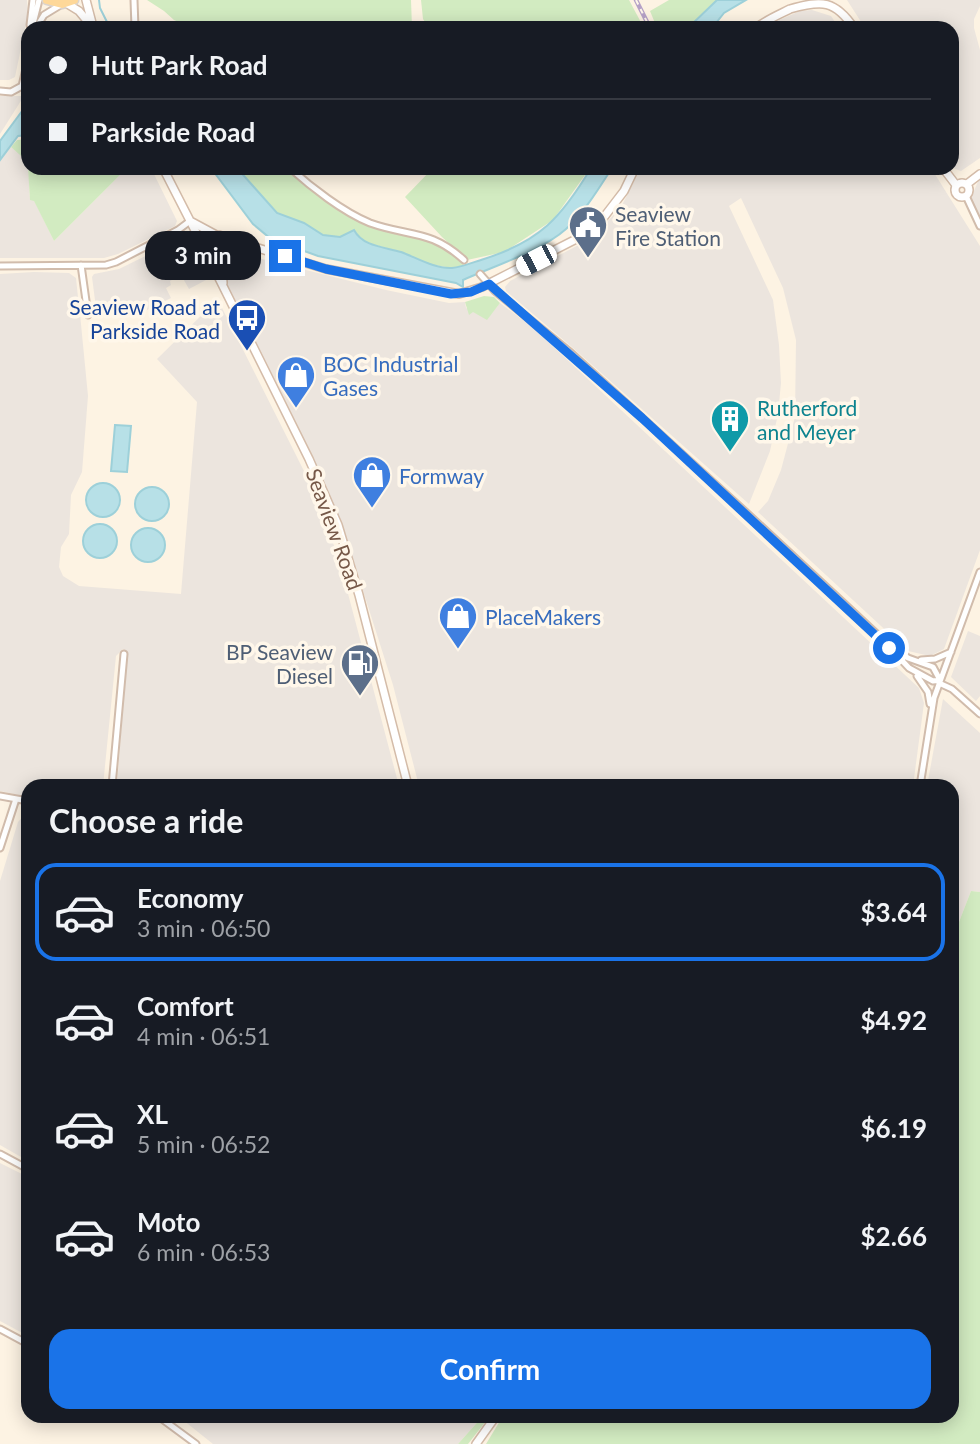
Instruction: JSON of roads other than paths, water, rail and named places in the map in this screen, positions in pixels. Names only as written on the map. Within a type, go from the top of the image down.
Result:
[{"type":"main road","points":[[47,0],[68,2],[88,21]]},
{"type":"main road","points":[[86,0],[92,21]]},
{"type":"main road","points":[[766,21],[813,1],[827,1],[841,10],[849,21]]},
{"type":"main road","points":[[967,184],[980,174]]},
{"type":"main road","name":"Seaview Road","points":[[167,175],[309,459],[338,525],[359,595],[406,779]]},
{"type":"main road","points":[[191,221],[221,237],[258,246],[326,269],[451,294],[471,292],[594,230],[624,191],[632,175]]},
{"type":"main road","points":[[948,175],[956,185]]},
{"type":"main road","points":[[962,182],[967,184],[969,189],[965,196],[956,194],[956,185],[962,182]]},
{"type":"main road","points":[[221,237],[210,238],[206,243],[207,253],[216,259],[240,249],[258,246]]},
{"type":"main road","points":[[221,237],[228,246],[222,270],[223,287]]},
{"type":"main road","points":[[476,1444],[491,1423]]},
{"type":"street","points":[[33,0],[33,21]]},
{"type":"street","points":[[34,21],[39,0]]},
{"type":"street","points":[[134,0],[135,21]]},
{"type":"street","points":[[39,21],[44,15],[68,2]]},
{"type":"street","points":[[0,92],[11,92],[21,87]]},
{"type":"street","points":[[299,175],[363,220],[431,237],[445,244],[464,260]]},
{"type":"street","points":[[965,196],[980,226]]},
{"type":"street","points":[[0,266],[117,262],[191,221]]},
{"type":"street","points":[[81,265],[88,315]]},
{"type":"street","points":[[480,274],[604,383],[881,638],[928,692],[931,711]]},
{"type":"street","points":[[921,779],[931,711],[939,681],[980,572]]},
{"type":"street","points":[[881,638],[908,658],[933,667],[939,681]]},
{"type":"street","points":[[915,660],[935,659],[951,652]]},
{"type":"street","points":[[112,779],[124,654]]},
{"type":"street","points":[[914,673],[939,681],[952,689],[980,714]]},
{"type":"street","points":[[0,796],[21,800]]},
{"type":"street","points":[[0,848],[16,799]]},
{"type":"street","points":[[0,1154],[21,1165]]},
{"type":"street","points":[[0,1329],[21,1340]]},
{"type":"street","points":[[168,1423],[196,1444]]},
{"type":"water","points":[[717,0],[746,0],[724,13],[718,21],[695,21]]},
{"type":"water","points":[[21,112],[21,136],[0,160],[0,141]]},
{"type":"water","points":[[216,175],[243,175],[277,213],[304,223],[323,235],[340,237],[354,230],[369,243],[433,265],[452,268],[520,244],[547,226],[559,214],[586,175],[607,175],[573,223],[556,237],[531,251],[463,280],[463,287],[456,283],[318,256],[271,239],[253,224]]},
{"type":"water","points":[[115,425],[131,426],[127,472],[111,471]]},
{"type":"water","points":[[103,483],[115,488],[120,500],[115,512],[103,517],[91,512],[86,500],[91,488]]},
{"type":"water","points":[[152,487],[164,492],[169,504],[164,516],[152,521],[140,516],[135,504],[140,492]]},
{"type":"water","points":[[100,524],[112,529],[117,541],[112,553],[100,558],[88,553],[83,541],[88,529]]},
{"type":"water","points":[[148,528],[160,533],[165,545],[160,557],[148,562],[136,557],[131,545],[136,533]]},
{"type":"waterway","points":[[99,0],[106,21]]},
{"type":"railway","points":[[636,0],[646,21]]},
{"type":"place","name":"Seaview Fire Station","points":[[588,259]]},
{"type":"place","name":"Seaview Road at Parkside Road","points":[[247,352]]},
{"type":"place","name":"BOC Industrial Gases","points":[[296,409]]},
{"type":"place","name":"Rutherford and Meyer","points":[[730,453]]},
{"type":"place","name":"Formway","points":[[372,509]]},
{"type":"place","name":"PlaceMakers","points":[[458,650]]},
{"type":"place","name":"BP Seaview Diesel","points":[[360,697]]}]
